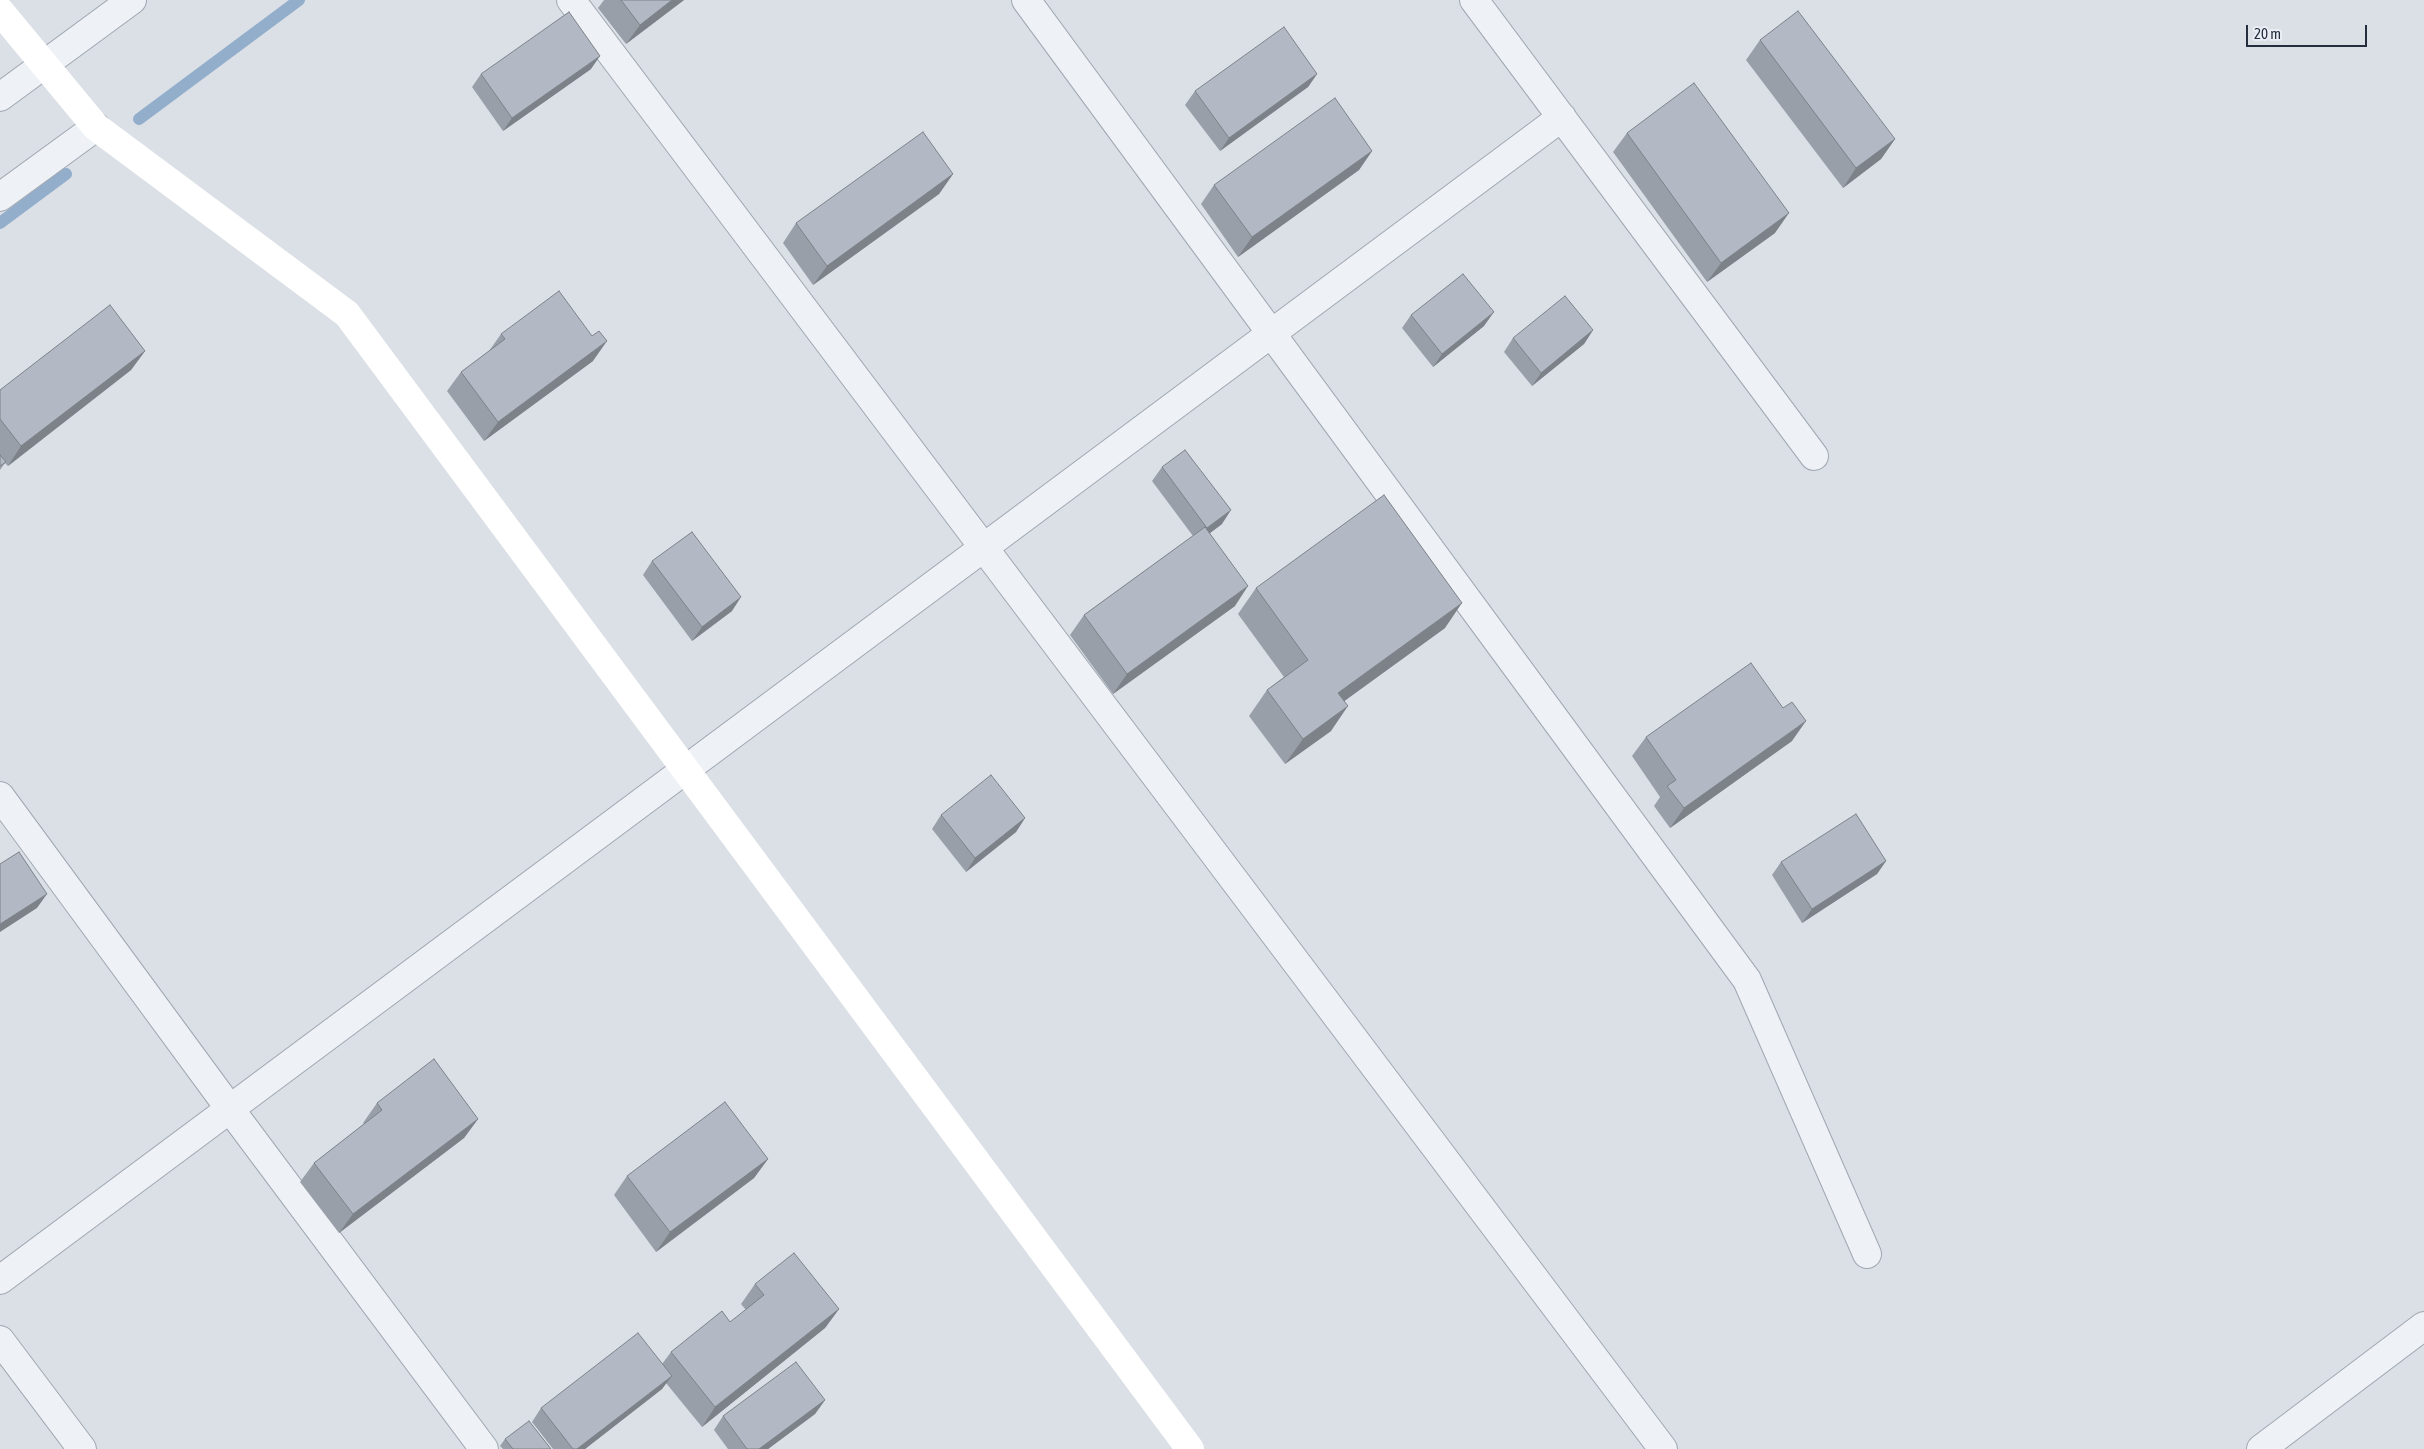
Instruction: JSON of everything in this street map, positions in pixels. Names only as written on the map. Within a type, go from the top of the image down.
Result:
[{"type":"street","points":[[0,97],[132,0]]},
{"type":"street","points":[[571,0],[1663,1449]]},
{"type":"street","points":[[1026,0],[1747,980],[1867,1254]]},
{"type":"street","points":[[1474,0],[1814,456]]},
{"type":"street","points":[[0,11],[96,127],[347,314],[1190,1449]]},
{"type":"street","points":[[0,1280],[1562,117]]},
{"type":"street","points":[[0,197],[96,127]]},
{"type":"street","points":[[0,796],[230,1110],[484,1449]]},
{"type":"street","points":[[2261,1449],[2424,1326]]},
{"type":"street","points":[[0,1340],[82,1449]]},
{"type":"building","points":[[621,0],[672,0],[640,25]]},
{"type":"building","points":[[1798,11],[1895,139],[1856,168],[1760,40]]},
{"type":"building","points":[[569,12],[600,56],[512,118],[481,74]]},
{"type":"building","points":[[1284,27],[1317,74],[1229,138],[1195,91]]},
{"type":"building","points":[[1694,83],[1789,213],[1721,263],[1627,133]]},
{"type":"building","points":[[1335,98],[1372,151],[1252,237],[1214,185]]},
{"type":"building","points":[[923,132],[953,174],[827,266],[796,223]]},
{"type":"building","points":[[1463,274],[1494,312],[1442,354],[1411,315]]},
{"type":"building","points":[[559,291],[592,336],[599,331],[607,341],[498,422],[461,372],[505,339],[501,334]]},
{"type":"building","points":[[1565,296],[1593,330],[1541,373],[1513,338]]},
{"type":"building","points":[[110,305],[145,351],[21,446],[0,419],[0,390]]},
{"type":"building","points":[[1185,450],[1231,510],[1207,528],[1162,467]]},
{"type":"building","points":[[0,455],[6,462],[0,466]]},
{"type":"building","points":[[1384,495],[1462,603],[1338,693],[1348,706],[1303,739],[1267,690],[1308,660],[1256,588]]},
{"type":"building","points":[[1205,527],[1248,586],[1127,674],[1084,615]]},
{"type":"building","points":[[692,532],[741,597],[702,627],[652,561]]},
{"type":"building","points":[[1751,663],[1783,708],[1792,702],[1806,721],[1684,808],[1667,786],[1676,780],[1646,737]]},
{"type":"building","points":[[991,775],[1025,818],[975,858],[941,815]]},
{"type":"building","points":[[1856,814],[1886,861],[1812,909],[1781,862]]},
{"type":"building","points":[[19,852],[47,894],[0,924],[0,864]]},
{"type":"building","points":[[434,1059],[478,1119],[353,1214],[314,1163],[382,1110],[377,1103]]},
{"type":"building","points":[[725,1102],[768,1159],[670,1232],[627,1176]]},
{"type":"building","points":[[794,1253],[839,1309],[715,1407],[671,1352],[722,1311],[730,1322],[764,1295],[755,1284]]},
{"type":"building","points":[[638,1333],[672,1376],[577,1449],[573,1449],[541,1408]]},
{"type":"building","points":[[796,1362],[825,1400],[759,1449],[747,1449],[723,1416]]},
{"type":"building","points":[[529,1421],[551,1449],[513,1449],[505,1439]]},
{"type":"waterway","points":[[139,119],[299,0]]},
{"type":"waterway","points":[[0,223],[66,174]]}]
